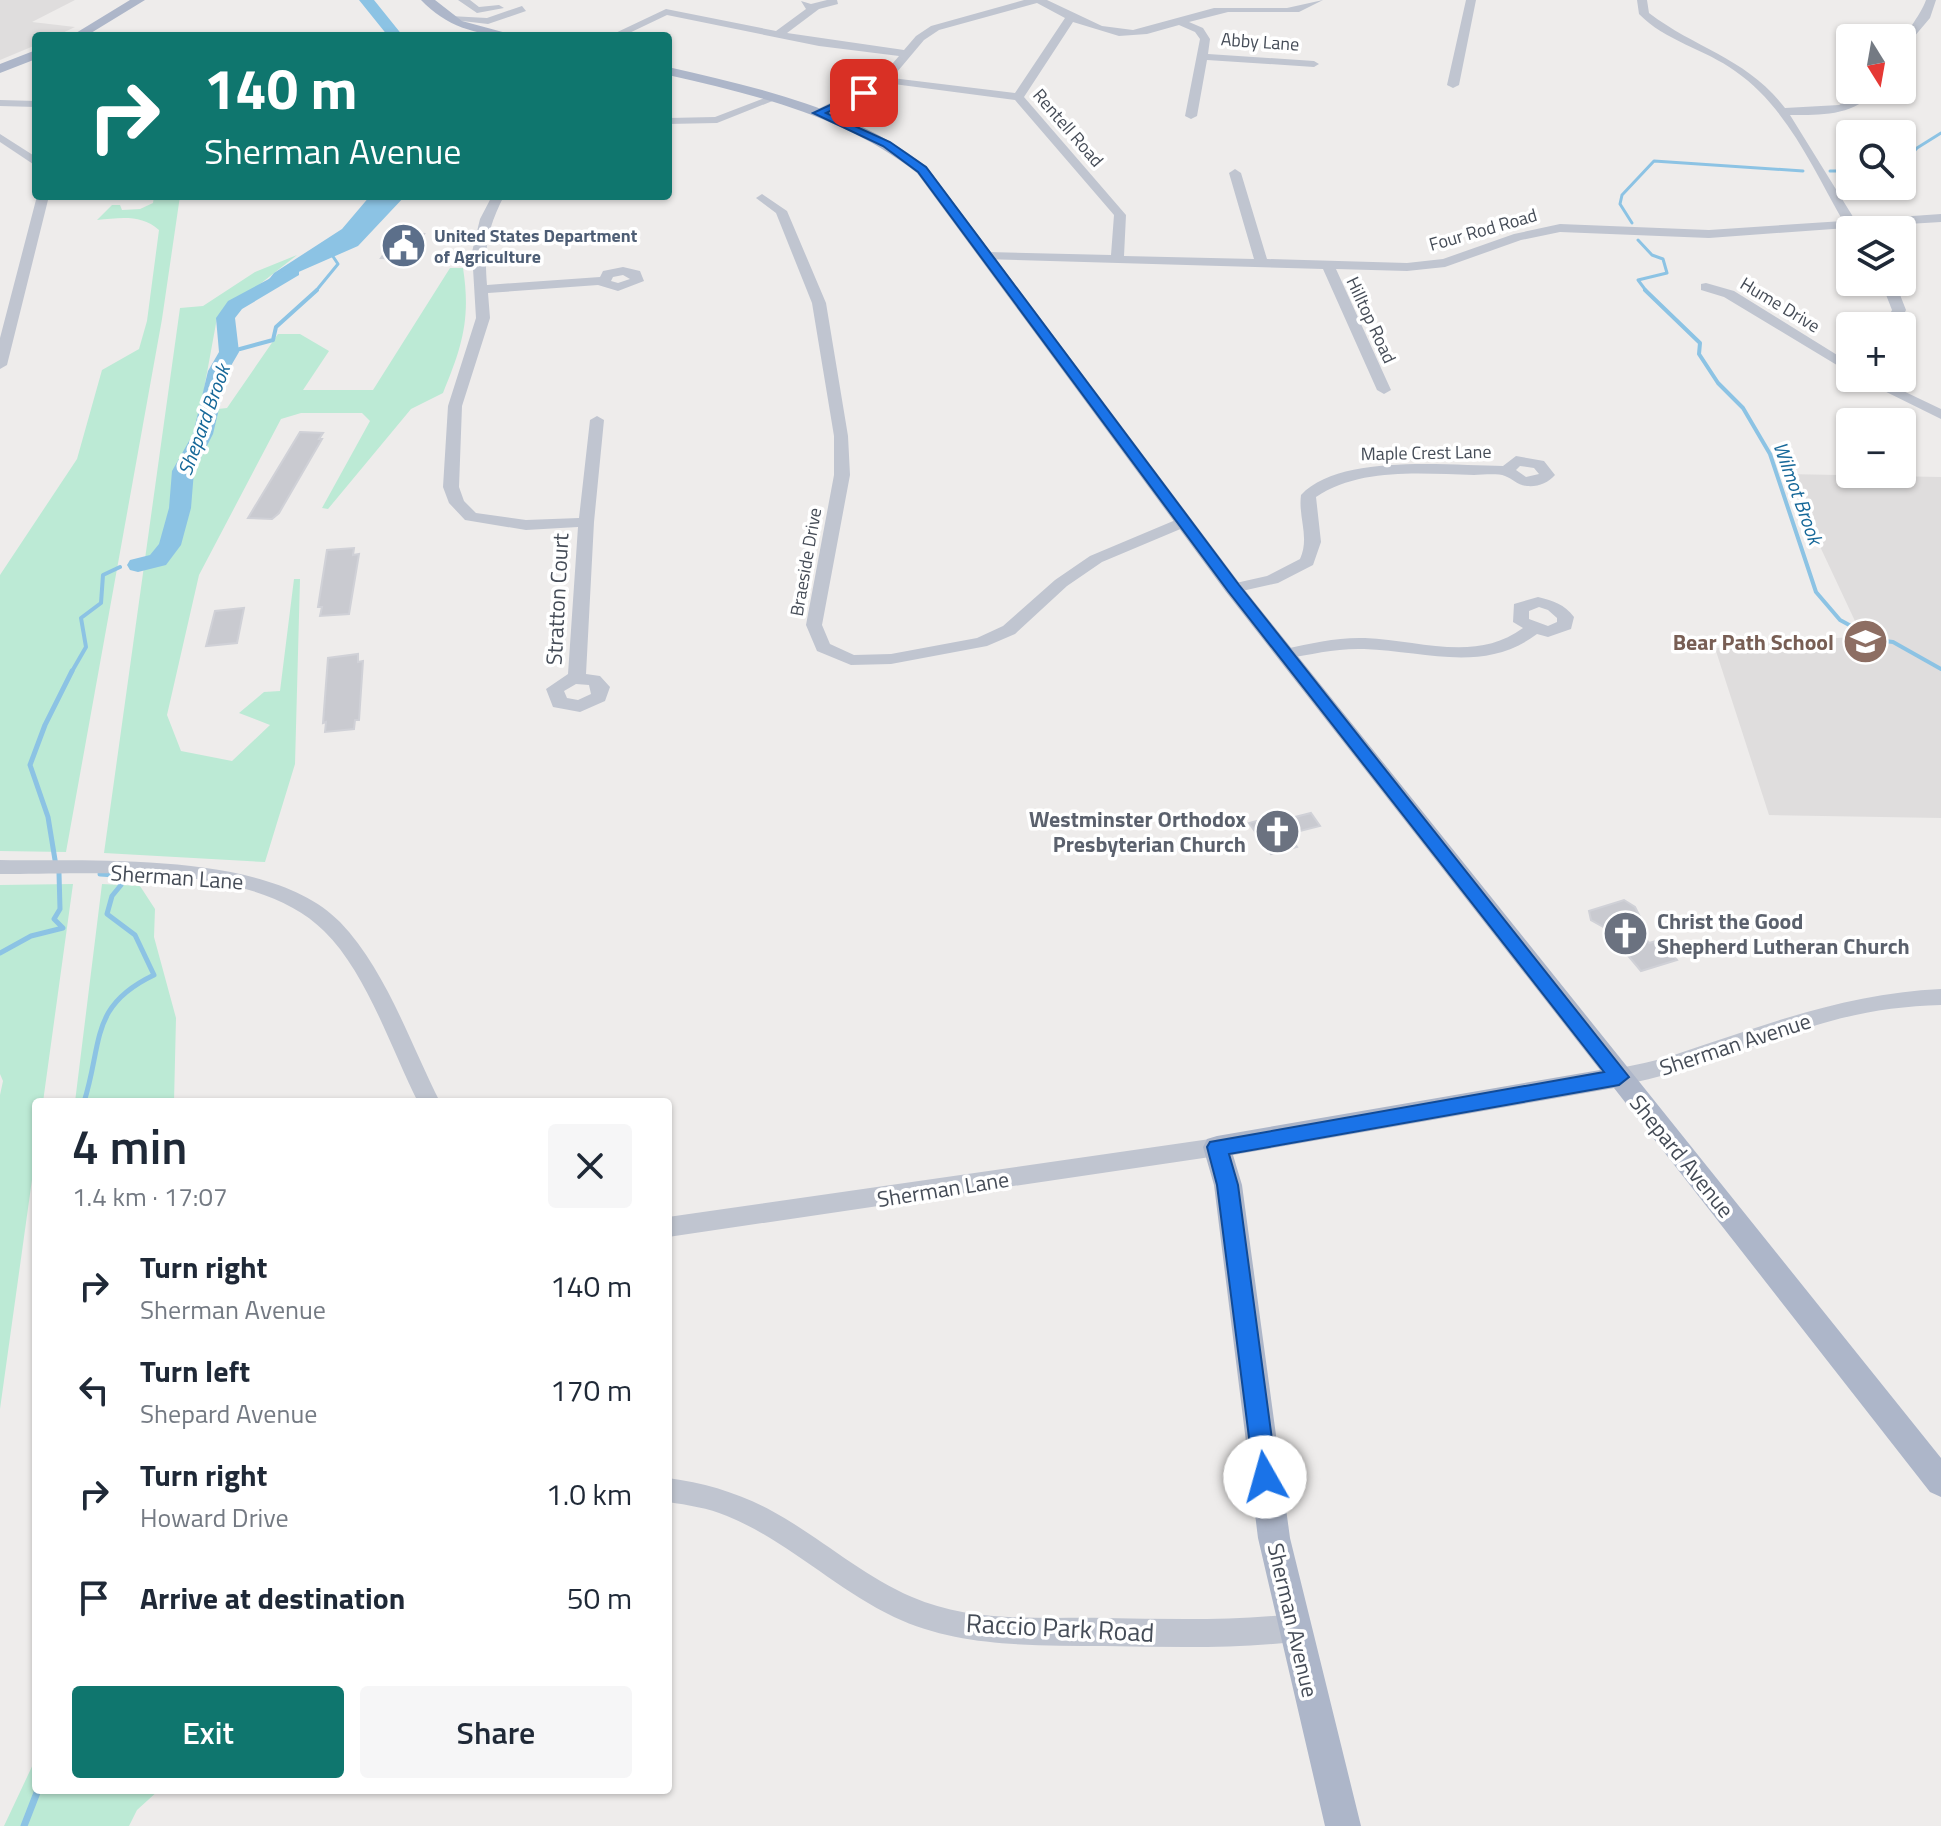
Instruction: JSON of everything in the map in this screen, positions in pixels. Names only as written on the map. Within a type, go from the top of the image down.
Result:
[{"type":"main road","points":[[84,32],[139,0]]},
{"type":"main road","points":[[427,0],[450,19],[493,32]]},
{"type":"main road","points":[[0,69],[32,56]]},
{"type":"main road","name":"Shepard Avenue","points":[[672,72],[774,98],[818,113],[886,144],[912,161],[987,256],[1233,588],[1941,1482]]},
{"type":"main road","name":"Sherman Avenue","points":[[1343,1826],[1293,1628],[1274,1538],[1228,1185],[1217,1147],[1619,1077]]},
{"type":"street","points":[[463,0],[482,10],[499,8],[513,0]]},
{"type":"street","points":[[493,32],[533,0]]},
{"type":"street","points":[[779,34],[811,4],[830,6],[832,0]]},
{"type":"street","points":[[818,113],[884,80],[906,54],[935,28],[1037,0],[1070,18],[1122,33],[1180,22],[1225,9],[1304,8],[1318,0]]},
{"type":"street","points":[[1453,85],[1471,0]]},
{"type":"street","points":[[1642,0],[1644,14],[1663,31],[1741,69],[1781,111],[1846,216]]},
{"type":"street","points":[[1916,30],[1925,18],[1931,0]]},
{"type":"street","points":[[450,19],[492,20],[522,9]]},
{"type":"street","points":[[623,32],[666,12],[906,54]]},
{"type":"street","points":[[1018,97],[1070,18]]},
{"type":"street","points":[[1180,22],[1199,30],[1205,39],[1191,116]]},
{"type":"street","name":"Abby Lane","points":[[1204,57],[1314,64]]},
{"type":"street","name":"Rentell Road","points":[[884,80],[1018,97],[1120,215],[1117,258]]},
{"type":"street","points":[[672,121],[717,120],[774,98]]},
{"type":"street","points":[[0,103],[32,104]]},
{"type":"street","points":[[1781,111],[1844,108],[1854,104]]},
{"type":"street","points":[[0,137],[32,159]]},
{"type":"street","points":[[1235,173],[1262,263]]},
{"type":"street","name":"Braeside Drive","points":[[762,198],[781,211],[819,303],[837,406],[842,475],[814,625],[823,647],[851,660],[891,659],[981,642],[1009,630],[1061,583],[1096,559],[1184,522]]},
{"type":"street","points":[[0,365],[42,200]]},
{"type":"street","points":[[496,200],[486,219],[478,252],[481,334],[455,406],[451,487],[457,503],[471,517],[526,525],[586,522]]},
{"type":"street","name":"Four Rod Road","points":[[1916,221],[1941,218]]},
{"type":"street","name":"Four Rod Road","points":[[987,256],[1432,265],[1532,233],[1560,228],[1687,235],[1836,229]]},
{"type":"street","name":"Hilltop Road","points":[[1327,264],[1384,390]]},
{"type":"street","points":[[480,290],[602,281]]},
{"type":"street","name":"Hume Drive","points":[[1706,287],[1729,294],[1836,360]]},
{"type":"street","points":[[1894,392],[1941,415]]},
{"type":"street","name":"Stratton Court","points":[[577,677],[586,522],[597,420]]},
{"type":"street","name":"Maple Crest Lane","points":[[1233,588],[1272,580],[1307,562],[1316,536],[1306,508],[1309,495],[1331,479],[1365,473],[1509,471]]},
{"type":"street","points":[[1285,654],[1344,643],[1385,643],[1468,654],[1525,638],[1533,629]]},
{"type":"street","name":"Sherman Lane","points":[[0,867],[189,874],[266,886],[294,897],[322,915],[351,952],[427,1098]]},
{"type":"street","name":"Sherman Avenue","points":[[1619,1077],[1652,1071],[1859,1005],[1898,998],[1941,997]]},
{"type":"street","name":"Sherman Lane","points":[[672,1226],[1217,1147]]},
{"type":"street","name":"Raccio Park Road","points":[[672,1490],[712,1495],[741,1507],[878,1594],[906,1608],[947,1621],[1007,1629],[1181,1634],[1293,1628]]},
{"type":"shaded area","points":[[0,0],[75,0],[32,22],[75,27],[64,32],[32,32],[32,47],[0,60]]},
{"type":"shaded area","name":"Bear Path School","points":[[1786,474],[1836,475],[1836,488],[1916,488],[1916,477],[1941,477],[1941,818],[1769,815],[1715,648],[1862,636]]},
{"type":"green space","points":[[153,200],[179,200],[162,319],[66,852],[0,851],[0,575],[77,459],[102,370],[139,349],[147,321],[159,230],[138,219],[97,220],[112,205],[120,205],[122,210],[140,209]]},
{"type":"green space","points":[[297,255],[217,318],[200,411],[227,408],[278,334],[300,334],[329,351],[303,390],[373,390],[450,268],[463,268],[465,318],[455,361],[443,393],[411,409],[328,509],[322,508],[370,421],[362,413],[301,413],[281,419],[199,575],[167,715],[181,751],[232,761],[270,725],[239,713],[264,692],[280,691],[294,579],[300,579],[295,764],[265,862],[104,853],[180,308],[203,306],[255,272]]},
{"type":"green space","points":[[73,884],[44,1098],[32,1098],[32,1180],[0,1409],[0,1095],[3,1081],[0,1074],[0,885]]},
{"type":"green space","points":[[102,884],[140,886],[155,909],[154,937],[176,1018],[174,1098],[75,1098]]},
{"type":"green space","points":[[32,1766],[32,1794],[155,1794],[137,1810],[129,1826],[4,1826]]},
{"type":"water","points":[[367,200],[401,200],[358,246],[262,288],[274,273],[342,229]]},
{"type":"building","name":"United States Department of Agriculture","points":[[399,233],[424,234],[407,259],[381,258]]},
{"type":"building","points":[[300,432],[323,433],[319,439],[322,439],[279,513],[272,519],[248,518]]},
{"type":"building","points":[[354,548],[353,555],[359,554],[349,614],[320,616],[322,607],[318,607],[327,550]]},
{"type":"building","points":[[244,608],[237,643],[206,646],[215,611]]},
{"type":"building","points":[[358,654],[358,662],[363,661],[359,720],[355,720],[354,729],[325,732],[328,658]]},
{"type":"building","name":"Westminster Orthodox Presbyterian Church","points":[[1311,813],[1320,826],[1288,834],[1297,847],[1271,854],[1249,823],[1275,816],[1279,821]]},
{"type":"building","name":"Christ the Good Shepherd Lutheran Church","points":[[1624,900],[1635,907],[1640,917],[1630,920],[1649,943],[1660,940],[1677,960],[1641,971],[1605,928],[1591,920],[1589,911]]},
{"type":"waterway","name":"Shepard Brook","points":[[366,0],[393,32]]},
{"type":"waterway","name":"Wilmot Brook","points":[[1916,149],[1941,133]]},
{"type":"waterway","name":"Wilmot Brook","points":[[1632,223],[1620,204],[1622,195],[1654,161],[1803,171]]},
{"type":"waterway","name":"Wilmot Brook","points":[[1830,171],[1836,171]]},
{"type":"waterway","name":"Wilmot Brook","points":[[1638,240],[1652,255],[1663,259],[1667,273],[1638,280],[1647,292]]},
{"type":"waterway","points":[[316,291],[338,264],[332,255]]},
{"type":"waterway","name":"Shepard Brook","points":[[138,565],[158,560],[170,545],[180,508],[183,471],[203,434],[218,371],[229,352],[225,318],[235,305],[293,271]]},
{"type":"waterway","points":[[229,352],[273,340],[276,327],[316,291]]},
{"type":"waterway","name":"Wilmot Brook","points":[[1647,292],[1700,343],[1699,354],[1718,383],[1743,408],[1770,454],[1816,592],[1840,620],[1877,640],[1893,642],[1941,669]]},
{"type":"waterway","name":"Shepard Brook","points":[[71,673],[86,647],[81,618],[101,603],[103,575],[120,567]]},
{"type":"waterway","name":"Shepard Brook","points":[[56,866],[48,817],[30,765],[45,725],[71,673]]},
{"type":"waterway","points":[[0,953],[31,936],[63,928],[54,919],[60,909],[59,873]]},
{"type":"waterway","name":"Shepard Brook","points":[[85,1098],[97,1044],[108,1013],[118,999],[154,975],[135,935],[107,914],[112,896],[121,885],[115,875],[100,874]]},
{"type":"waterway","name":"Shepard Brook","points":[[24,1826],[36,1794]]},
{"type":"place","name":"United States Department of Agriculture","points":[[403,246]]},
{"type":"place","name":"Bear Path School","points":[[1865,642]]},
{"type":"place","name":"Westminster Orthodox Presbyterian Church","points":[[1277,832]]},
{"type":"place","name":"Christ the Good Shepherd Lutheran Church","points":[[1626,934]]},
{"type":"route","points":[[864,93],[818,113],[886,144],[922,170],[1233,588],[1619,1077],[1217,1147],[1228,1185],[1265,1477]]}]
